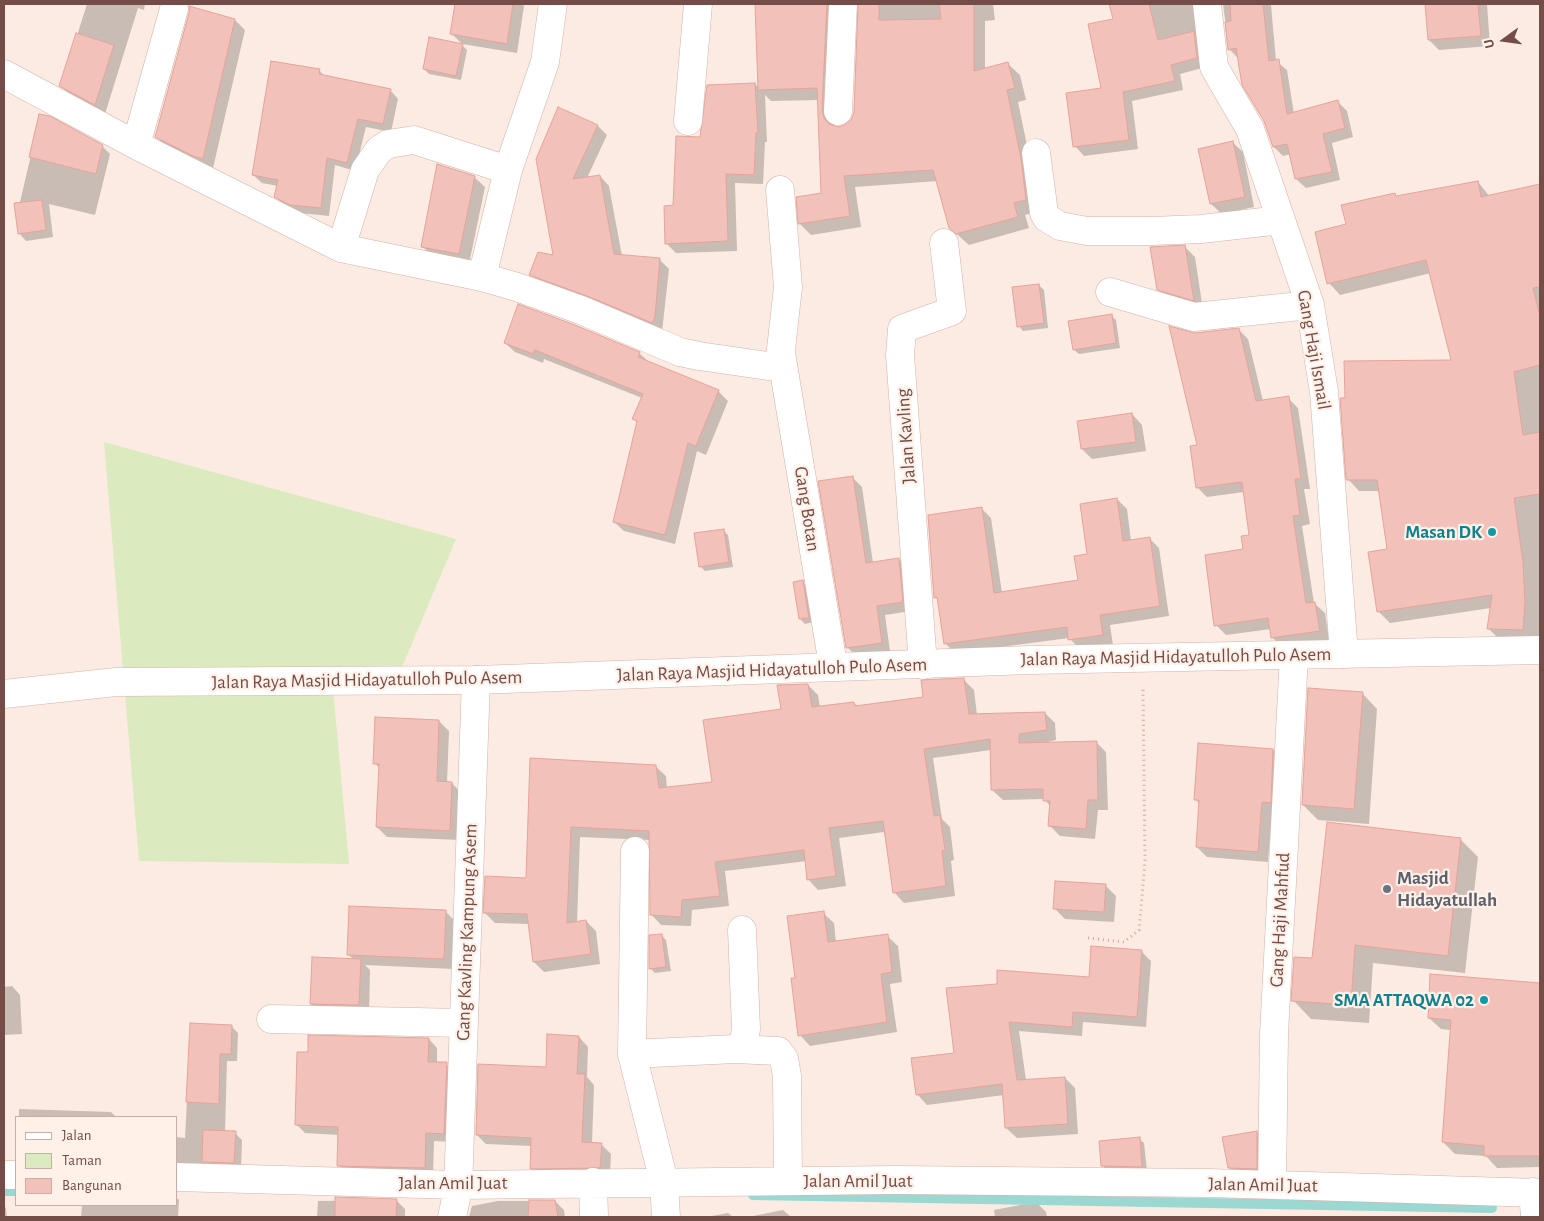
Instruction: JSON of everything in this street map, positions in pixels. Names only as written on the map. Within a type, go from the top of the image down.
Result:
[{"type":"street","points":[[482,277],[508,170],[545,62],[553,4]]},
{"type":"street","points":[[688,121],[698,4]]},
{"type":"street","points":[[838,112],[843,4]]},
{"type":"street","name":"Gang Haji Ismail","points":[[1207,4],[1214,68],[1250,129],[1310,305],[1324,392],[1344,654]]},
{"type":"street","points":[[136,144],[174,9]]},
{"type":"street","points":[[4,74],[136,144],[341,248],[482,277],[517,287],[581,310],[680,352],[768,366],[778,362],[781,353]]},
{"type":"street","points":[[341,248],[365,170],[379,150],[388,144],[414,140],[508,170]]},
{"type":"street","points":[[1036,153],[1044,213],[1047,218],[1060,226],[1087,232],[1152,231],[1201,229],[1282,220]]},
{"type":"street","name":"Gang Botan","points":[[780,190],[788,287],[781,353],[833,666]]},
{"type":"street","name":"Jalan Kavling","points":[[923,665],[900,355],[902,329],[952,311],[944,243]]},
{"type":"street","points":[[1110,292],[1194,316],[1310,305]]},
{"type":"street","name":"Jalan Raya Masjid Hidayatulloh Pulo Asem","points":[[4,694],[116,682],[476,680],[1030,660],[1540,650]]},
{"type":"street","name":"Gang Haji Mahfud","points":[[1272,1185],[1274,1034],[1294,655]]},
{"type":"street","name":"Gang Kavling Kampung Asem","points":[[456,1196],[476,680]]},
{"type":"street","points":[[635,851],[632,1054],[665,1197]]},
{"type":"street","points":[[735,1049],[744,1042],[746,1029],[742,930]]},
{"type":"street","points":[[271,1019],[464,1023]]},
{"type":"street","points":[[632,1054],[735,1049],[778,1051],[784,1059],[787,1076],[788,1181]]},
{"type":"street","name":"Jalan Amil Juat","points":[[178,1177],[456,1196],[665,1197],[788,1181],[1272,1185],[1536,1201]]},
{"type":"path","points":[[1088,938],[1124,942],[1139,930],[1145,862],[1143,658]]},
{"type":"green space","points":[[104,442],[456,539],[400,672],[331,667],[349,864],[139,861]]},
{"type":"building","points":[[455,4],[513,4],[507,44],[450,34]]},
{"type":"building","points":[[755,4],[827,4],[822,110],[824,118],[829,124],[838,127],[845,125],[851,120],[854,112],[858,4],[879,4],[879,20],[941,19],[939,4],[974,4],[974,71],[1008,62],[1015,88],[1007,90],[1021,158],[1026,200],[1014,203],[1018,217],[956,234],[949,228],[933,170],[844,176],[850,216],[798,224],[796,197],[821,193],[817,88],[758,90]]},
{"type":"building","points":[[1109,4],[1149,4],[1158,40],[1194,31],[1197,58],[1171,65],[1175,81],[1123,92],[1129,140],[1073,147],[1066,93],[1101,88],[1088,24],[1113,19]]},
{"type":"building","points":[[1230,4],[1263,4],[1269,61],[1279,59],[1287,114],[1338,100],[1345,128],[1323,134],[1332,172],[1295,179],[1287,144],[1273,147],[1264,121],[1242,85],[1236,48],[1228,50],[1225,22],[1231,21]]},
{"type":"building","points":[[1425,4],[1478,4],[1481,36],[1428,40]]},
{"type":"building","points":[[189,6],[235,19],[203,159],[155,137],[189,13]]},
{"type":"building","points":[[76,33],[114,45],[95,105],[59,86]]},
{"type":"building","points":[[429,37],[463,44],[456,76],[423,69]]},
{"type":"building","points":[[271,61],[320,69],[319,74],[391,89],[383,124],[358,119],[347,163],[327,158],[321,208],[290,205],[274,197],[278,180],[252,175]]},
{"type":"building","points":[[755,83],[758,133],[756,133],[754,175],[726,174],[728,241],[665,244],[664,206],[673,205],[676,136],[700,137],[707,85]]},
{"type":"building","points":[[558,107],[598,125],[573,179],[600,175],[614,254],[660,258],[655,317],[652,323],[587,296],[529,275],[538,252],[553,255],[536,159]]},
{"type":"building","points":[[39,114],[50,116],[103,145],[96,174],[29,157]]},
{"type":"building","points":[[1233,141],[1245,197],[1210,204],[1198,149]]},
{"type":"building","points":[[437,164],[475,176],[459,254],[421,247]]},
{"type":"building","points":[[1478,181],[1481,197],[1540,184],[1540,287],[1533,288],[1540,316],[1540,365],[1514,372],[1523,435],[1540,432],[1540,494],[1514,498],[1523,562],[1525,602],[1523,630],[1487,629],[1492,595],[1377,612],[1368,552],[1387,549],[1377,480],[1346,480],[1340,398],[1345,398],[1344,361],[1451,360],[1426,260],[1327,284],[1315,232],[1346,224],[1341,205],[1395,193],[1396,196]]},
{"type":"building","points":[[42,200],[46,230],[18,234],[14,203]]},
{"type":"building","points":[[1185,245],[1194,301],[1157,290],[1150,247]]},
{"type":"building","points":[[1039,284],[1044,323],[1017,327],[1012,287]]},
{"type":"building","points":[[518,304],[640,352],[638,357],[719,390],[696,446],[688,443],[665,535],[613,522],[637,421],[632,419],[643,394],[535,350],[533,354],[504,343]]},
{"type":"building","points":[[1112,314],[1116,343],[1073,350],[1068,321]]},
{"type":"building","points":[[1169,326],[1195,333],[1239,328],[1256,401],[1289,396],[1301,479],[1295,479],[1300,515],[1293,516],[1306,603],[1315,602],[1320,631],[1271,638],[1268,618],[1214,626],[1205,555],[1243,549],[1241,536],[1249,535],[1242,482],[1196,488],[1190,446],[1197,445]]},
{"type":"building","points":[[1132,413],[1136,442],[1081,449],[1077,421]]},
{"type":"building","points":[[853,476],[866,563],[899,558],[903,602],[877,606],[882,643],[846,648],[818,481]]},
{"type":"building","points":[[1117,498],[1123,541],[1150,537],[1160,606],[1100,615],[1103,635],[1068,640],[1067,627],[944,644],[937,597],[934,598],[928,515],[982,507],[994,593],[1078,580],[1074,556],[1087,554],[1080,504]]},
{"type":"building","points":[[724,529],[729,562],[699,567],[694,533]]},
{"type":"building","points":[[803,580],[809,618],[799,619],[793,582]]},
{"type":"building","points":[[964,678],[969,714],[1045,712],[1047,730],[1019,734],[1019,743],[1097,741],[1098,800],[1088,800],[1086,829],[1048,826],[1050,801],[1043,801],[1043,789],[991,790],[990,739],[924,749],[934,816],[940,815],[945,850],[942,851],[946,886],[893,893],[883,821],[829,828],[836,876],[807,880],[804,850],[715,862],[720,896],[682,900],[681,917],[650,915],[649,831],[571,827],[567,923],[586,920],[591,954],[533,962],[527,914],[483,913],[485,876],[526,878],[530,758],[656,765],[659,788],[712,782],[703,720],[781,709],[777,685],[808,684],[812,707],[854,702],[855,706],[923,697],[921,680]]},
{"type":"building","points":[[1308,688],[1363,692],[1354,809],[1302,805]]},
{"type":"building","points":[[375,717],[439,720],[437,781],[452,782],[450,831],[376,827],[379,764],[373,764]]},
{"type":"building","points":[[1198,743],[1273,749],[1271,803],[1262,802],[1258,852],[1196,847],[1199,800],[1194,800]]},
{"type":"building","name":"Masjid Hidayatullah","points":[[1327,822],[1461,838],[1448,956],[1355,945],[1351,1005],[1291,1001],[1294,957],[1312,958]]},
{"type":"building","points":[[1055,881],[1106,884],[1104,912],[1053,909]]},
{"type":"building","points":[[349,906],[446,910],[444,959],[347,955]]},
{"type":"building","points":[[824,911],[828,942],[888,934],[892,972],[881,974],[887,1022],[798,1036],[791,978],[795,978],[787,916]]},
{"type":"building","points":[[662,934],[666,967],[649,969],[649,935]]},
{"type":"building","points":[[1091,946],[1142,950],[1137,1017],[1073,1012],[1072,1027],[1009,1022],[1017,1080],[1065,1077],[1068,1124],[1005,1128],[1002,1084],[916,1095],[911,1058],[954,1053],[946,988],[997,984],[997,970],[1089,977]]},
{"type":"building","points":[[312,957],[361,959],[359,1005],[310,1004]]},
{"type":"building","points":[[1430,974],[1540,983],[1540,1156],[1484,1156],[1484,1146],[1442,1142],[1451,1020],[1428,1018]]},
{"type":"building","points":[[190,1023],[232,1025],[231,1054],[220,1054],[219,1104],[186,1102]]},
{"type":"building","points":[[547,1034],[579,1036],[577,1074],[585,1074],[582,1142],[602,1143],[600,1168],[530,1169],[531,1138],[476,1135],[478,1064],[546,1067]]},
{"type":"building","points":[[308,1035],[429,1038],[428,1062],[447,1062],[444,1134],[426,1133],[425,1168],[337,1166],[338,1127],[295,1125],[297,1052],[308,1052]]},
{"type":"building","points":[[203,1130],[236,1131],[234,1163],[202,1162]]},
{"type":"building","points":[[1257,1131],[1257,1169],[1228,1168],[1222,1137]]},
{"type":"building","points":[[1140,1137],[1142,1167],[1101,1166],[1099,1141]]},
{"type":"building","points":[[335,1197],[397,1199],[396,1217],[335,1217]]},
{"type":"building","points":[[529,1200],[555,1200],[558,1217],[528,1217]]},
{"type":"waterway","points":[[4,1191],[15,1191]]},
{"type":"waterway","points":[[753,1195],[1492,1208]]},
{"type":"place","name":"Masan DK","points":[[1492,532]]},
{"type":"place","name":"Masjid Hidayatullah","points":[[1387,889]]},
{"type":"place","name":"SMA ATTAQWA 02","points":[[1484,1000]]}]
